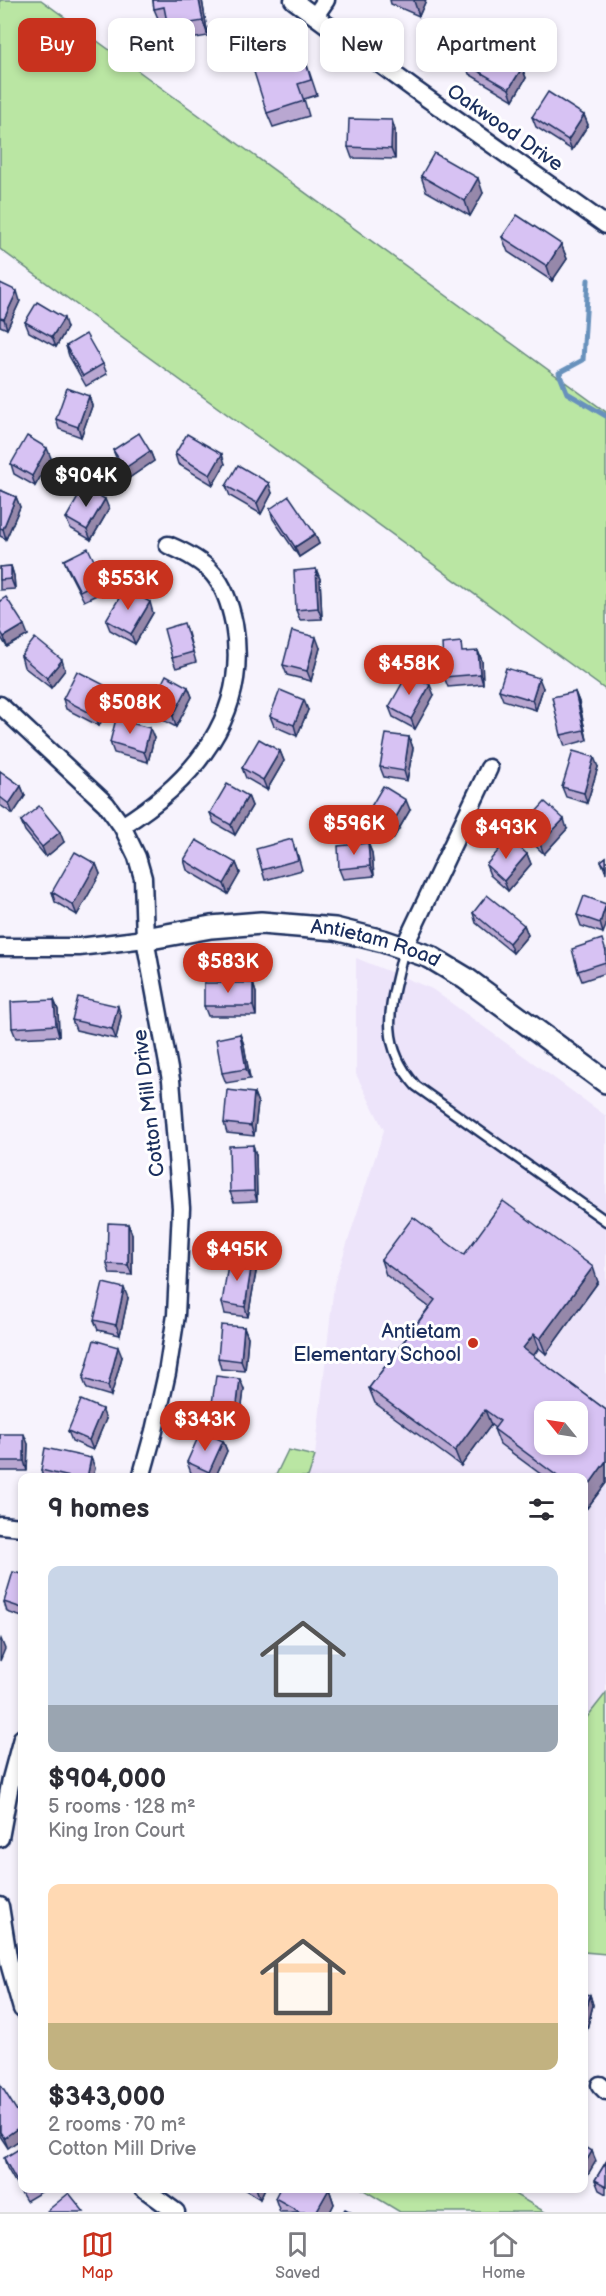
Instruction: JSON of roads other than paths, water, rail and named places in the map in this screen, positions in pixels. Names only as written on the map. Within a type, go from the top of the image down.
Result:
[{"type":"street","name":"Oakwood Drive","points":[[293,0],[606,225]]},
{"type":"street","points":[[315,16],[326,0]]},
{"type":"street","points":[[122,826],[149,809],[191,770],[210,744],[226,716],[233,690],[236,637],[225,591],[213,573],[194,556],[168,545]]},
{"type":"street","name":"Cotton Mill Drive","points":[[0,705],[106,804],[122,826],[137,857],[143,878],[145,939],[171,1080],[181,1208],[176,1315],[162,1396],[142,1473]]},
{"type":"street","points":[[404,947],[489,768]]},
{"type":"street","name":"Antietam Road","points":[[0,947],[79,947],[145,939],[211,927],[261,923],[335,929],[404,947],[430,957],[465,978],[606,1082]]},
{"type":"street","points":[[0,1525],[18,1527]]},
{"type":"street","points":[[0,1838],[10,1779],[18,1752]]},
{"type":"street","points":[[0,1906],[9,1963],[18,1995]]},
{"type":"street","points":[[150,2193],[176,2212]]},
{"type":"lane","points":[[404,947],[389,1021],[390,1039],[395,1057],[404,1072],[416,1086],[606,1221]]},
{"type":"waterway","points":[[588,280],[583,360],[559,373],[567,393],[606,416]]},
{"type":"place","name":"Antietam Elementary School","points":[[473,1343]]}]
